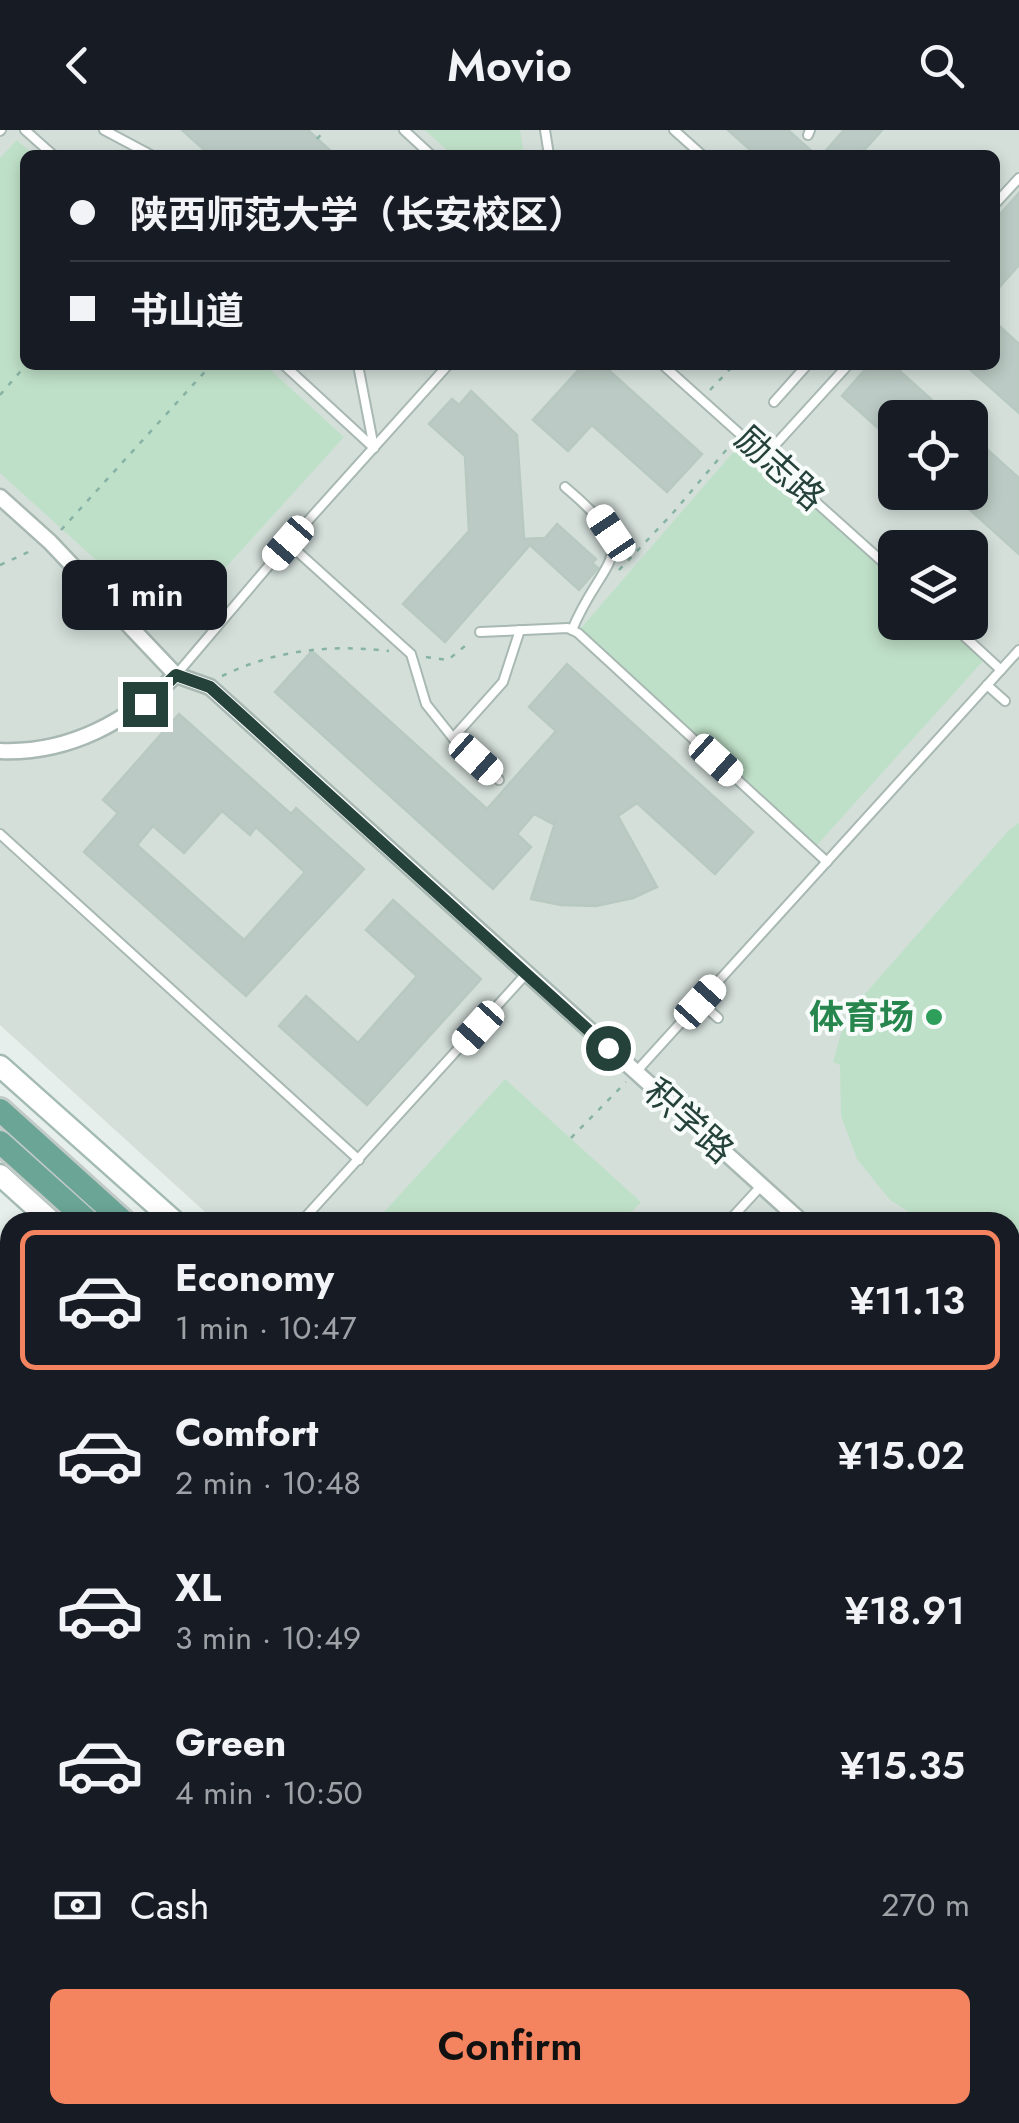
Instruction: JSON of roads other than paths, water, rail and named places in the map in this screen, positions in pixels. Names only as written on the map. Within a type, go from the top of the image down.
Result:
[{"type":"main road","points":[[0,1066],[163,1212]]},
{"type":"main road","points":[[0,1110],[113,1212]]},
{"type":"main road","points":[[0,1142],[78,1212]]},
{"type":"main road","points":[[0,1176],[41,1212]]},
{"type":"street","name":"积学路","points":[[0,497],[50,542],[176,675],[210,687],[791,1212]]},
{"type":"street","points":[[0,751],[50,748],[82,738],[145,704],[176,675]]},
{"type":"lane","points":[[25,130],[47,150]]},
{"type":"lane","points":[[104,130],[142,150]]},
{"type":"lane","points":[[404,130],[426,150]]},
{"type":"lane","points":[[674,130],[696,150]]},
{"type":"lane","points":[[1000,199],[1019,178]]},
{"type":"lane","points":[[289,370],[374,448]]},
{"type":"lane","points":[[359,370],[374,448]]},
{"type":"lane","points":[[176,675],[444,370]]},
{"type":"lane","name":"励志路","points":[[669,370],[878,558]]},
{"type":"lane","points":[[774,402],[803,370]]},
{"type":"lane","points":[[766,455],[843,370]]},
{"type":"lane","points":[[565,487],[599,516],[611,533],[611,564],[572,630]]},
{"type":"lane","points":[[288,543],[411,654],[426,704],[452,738],[499,780]]},
{"type":"lane","points":[[452,738],[504,682],[520,630]]},
{"type":"lane","points":[[480,632],[572,630],[827,862]]},
{"type":"lane","points":[[968,640],[1001,670]]},
{"type":"lane","points":[[636,1073],[1019,650]]},
{"type":"lane","points":[[987,684],[1005,701]]},
{"type":"lane","points":[[0,834],[359,1160]]},
{"type":"lane","points":[[310,1212],[526,974]]},
{"type":"lane","points":[[700,1002],[718,1018]]},
{"type":"lane","points":[[737,1212],[761,1186]]},
{"type":"place","name":"体育场","points":[[934,1017]]}]
